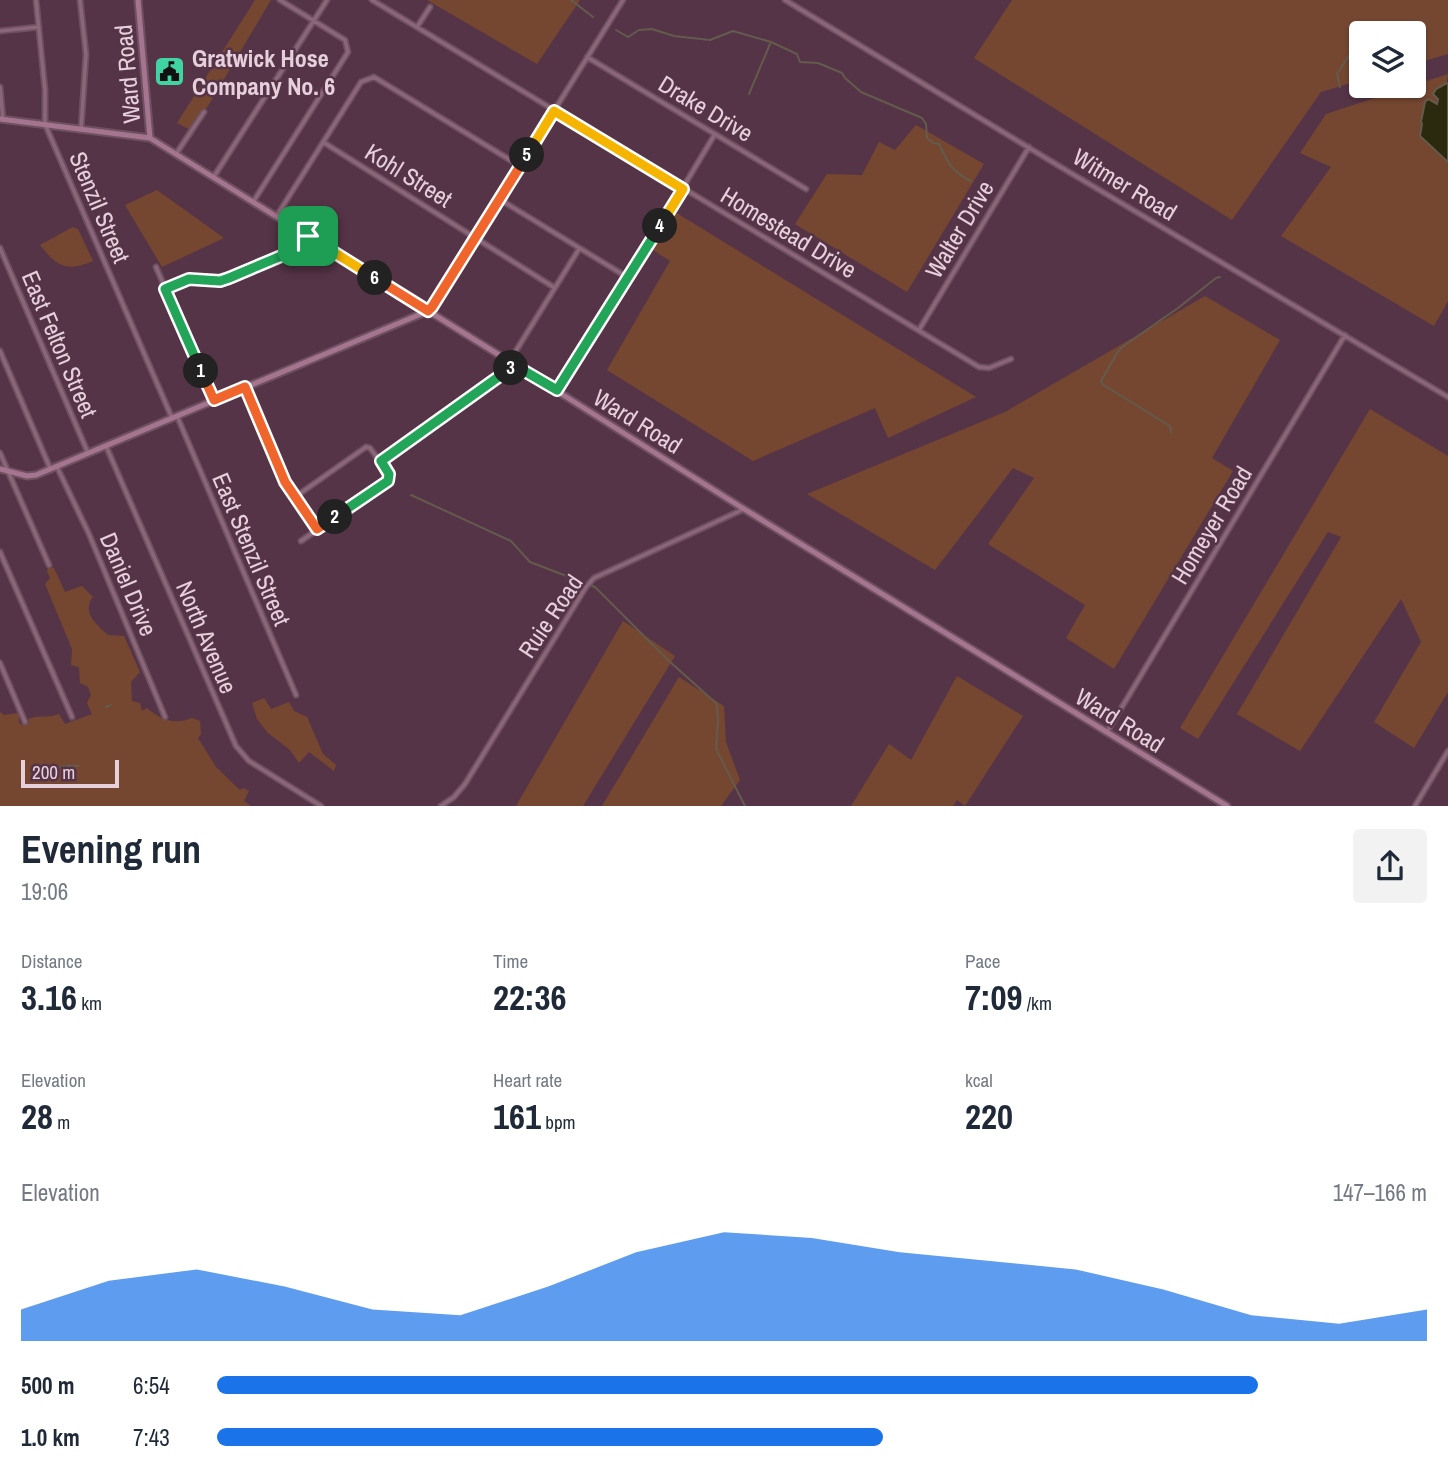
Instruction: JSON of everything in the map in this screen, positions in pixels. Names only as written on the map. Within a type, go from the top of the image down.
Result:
[{"type":"main road","name":"Ward Road","points":[[138,0],[150,138],[744,509],[1227,806]]},
{"type":"main road","points":[[2,119],[150,138]]},
{"type":"main road","points":[[0,469],[27,476],[36,475],[428,311]]},
{"type":"street","name":"Stenzil Street","points":[[36,0],[45,90],[45,124],[174,417]]},
{"type":"street","points":[[80,0],[86,54],[81,130]]},
{"type":"street","points":[[253,202],[348,52],[345,40],[280,0]]},
{"type":"street","points":[[213,178],[327,0]]},
{"type":"street","name":"Homestead Drive","points":[[372,0],[979,367],[989,368],[1011,359]]},
{"type":"street","points":[[428,311],[623,0]]},
{"type":"street","name":"Witmer Road","points":[[785,0],[1448,397]]},
{"type":"street","points":[[417,27],[430,7]]},
{"type":"street","points":[[0,31],[39,27]]},
{"type":"street","name":"Drake Drive","points":[[587,57],[806,189]]},
{"type":"street","points":[[276,216],[360,82],[374,77],[520,166]]},
{"type":"street","points":[[0,87],[2,119]]},
{"type":"street","points":[[176,154],[204,112]]},
{"type":"street","points":[[557,390],[715,134]]},
{"type":"street","name":"Kohl Street","points":[[323,142],[555,288]]},
{"type":"street","name":"Walter Drive","points":[[919,330],[1029,147]]},
{"type":"street","points":[[499,200],[627,277]]},
{"type":"street","points":[[165,289],[189,279],[220,281],[229,278],[293,251],[308,236]]},
{"type":"street","name":"East Felton Street","points":[[0,248],[88,453]]},
{"type":"street","points":[[381,461],[512,364],[579,249]]},
{"type":"street","points":[[156,267],[214,400]]},
{"type":"street","name":"Homeyer Road","points":[[1107,732],[1346,335]]},
{"type":"street","name":"Daniel Drive","points":[[0,351],[54,468],[89,534],[165,717]]},
{"type":"street","points":[[245,387],[285,482],[317,529]]},
{"type":"street","name":"East Stenzil Street","points":[[174,417],[296,695]]},
{"type":"street","name":"North Avenue","points":[[106,446],[236,746],[249,761],[321,806]]},
{"type":"street","points":[[295,498],[366,447],[370,448],[389,474],[388,481],[301,541]]},
{"type":"street","points":[[0,453],[49,565]]},
{"type":"street","name":"Ruie Road","points":[[441,806],[454,797],[465,784],[594,578],[744,509]]},
{"type":"street","points":[[0,552],[72,717]]},
{"type":"street","points":[[0,663],[25,722]]},
{"type":"street","points":[[1415,806],[1448,751]]},
{"type":"shaded area","points":[[255,0],[271,0],[193,131],[177,123]]},
{"type":"shaded area","points":[[427,0],[580,0],[537,64]]},
{"type":"shaded area","points":[[1012,0],[1448,0],[1448,54],[1426,60],[1426,21],[1349,21],[1349,84],[1321,92],[1232,220],[974,58]]},
{"type":"shaded area","points":[[1448,74],[1442,94],[1422,124],[1420,136],[1448,162],[1448,301],[1434,326],[1281,236],[1331,167],[1300,153],[1326,114],[1375,98],[1426,98],[1426,81]]},
{"type":"shaded area","points":[[1448,83],[1448,162],[1420,136],[1425,102],[1428,99],[1437,104],[1438,99],[1433,94],[1436,89]]},
{"type":"shaded area","points":[[916,125],[984,164],[907,292],[795,224],[827,174],[862,175],[879,142],[895,150]]},
{"type":"shaded area","points":[[157,190],[224,238],[162,267],[125,205]]},
{"type":"shaded area","points":[[675,212],[976,397],[888,438],[875,408],[753,461],[607,370],[670,261],[653,250]]},
{"type":"shaded area","points":[[73,227],[78,229],[93,261],[69,267],[57,263],[40,245]]},
{"type":"shaded area","points":[[1205,296],[1280,340],[1212,458],[1233,471],[1114,669],[1066,638],[1085,605],[988,544],[1034,478],[1013,468],[935,570],[807,494],[1005,412]]},
{"type":"shaded area","points":[[1370,409],[1448,456],[1448,692],[1414,748],[1374,722],[1421,642],[1401,599],[1300,751],[1237,714],[1341,537],[1328,532],[1198,739],[1180,728]]},
{"type":"shaded area","points":[[49,567],[54,568],[65,592],[82,586],[93,597],[90,613],[95,623],[108,635],[124,636],[140,672],[131,682],[132,701],[140,703],[142,711],[147,708],[168,720],[192,718],[200,721],[201,734],[198,738],[216,767],[240,790],[243,788],[249,791],[244,801],[251,806],[0,806],[0,712],[4,715],[19,713],[19,723],[24,725],[29,723],[28,719],[36,717],[59,714],[65,724],[92,714],[87,703],[91,695],[88,687],[80,683],[79,667],[71,665],[72,649],[45,584],[50,578],[47,571]]},
{"type":"shaded area","points":[[623,621],[675,656],[583,806],[516,806]]},
{"type":"shaded area","points":[[957,676],[1023,716],[965,806],[957,800],[953,806],[851,806],[889,744],[911,760]]},
{"type":"shaded area","points":[[679,677],[724,706],[726,742],[740,780],[721,806],[602,806]]},
{"type":"shaded area","points":[[264,698],[271,709],[289,702],[294,711],[307,717],[323,754],[336,765],[334,771],[309,752],[299,763],[290,750],[268,733],[257,719],[252,703]]},
{"type":"waterway","points":[[571,0],[593,17]]},
{"type":"waterway","points":[[616,30],[628,37],[639,30],[652,29],[674,36],[710,40],[733,31],[771,42],[797,54],[800,62],[818,63],[842,73],[861,92],[922,118],[926,124],[927,138],[939,144],[951,166],[971,181]]},
{"type":"waterway","points":[[749,94],[770,44]]},
{"type":"waterway","points":[[1340,87],[1337,74],[1349,55]]},
{"type":"waterway","points":[[1171,432],[1170,426],[1101,381],[1122,347],[1220,277]]},
{"type":"waterway","points":[[411,495],[511,541],[530,562],[595,587],[669,661],[717,704],[716,749],[745,806]]},
{"type":"waterway","points":[[106,707],[111,705]]},
{"type":"waterway","points":[[39,773],[63,766],[79,766]]},
{"type":"place","name":"Gratwick Hose Company No. 6","points":[[169,72]]},
{"type":"route","points":[[554,111],[683,189],[557,390],[514,365],[381,461],[389,474],[388,481],[317,529],[285,482],[245,387],[214,400],[165,289],[189,279],[220,281],[229,278],[293,251],[308,236],[428,311],[554,111]]}]
